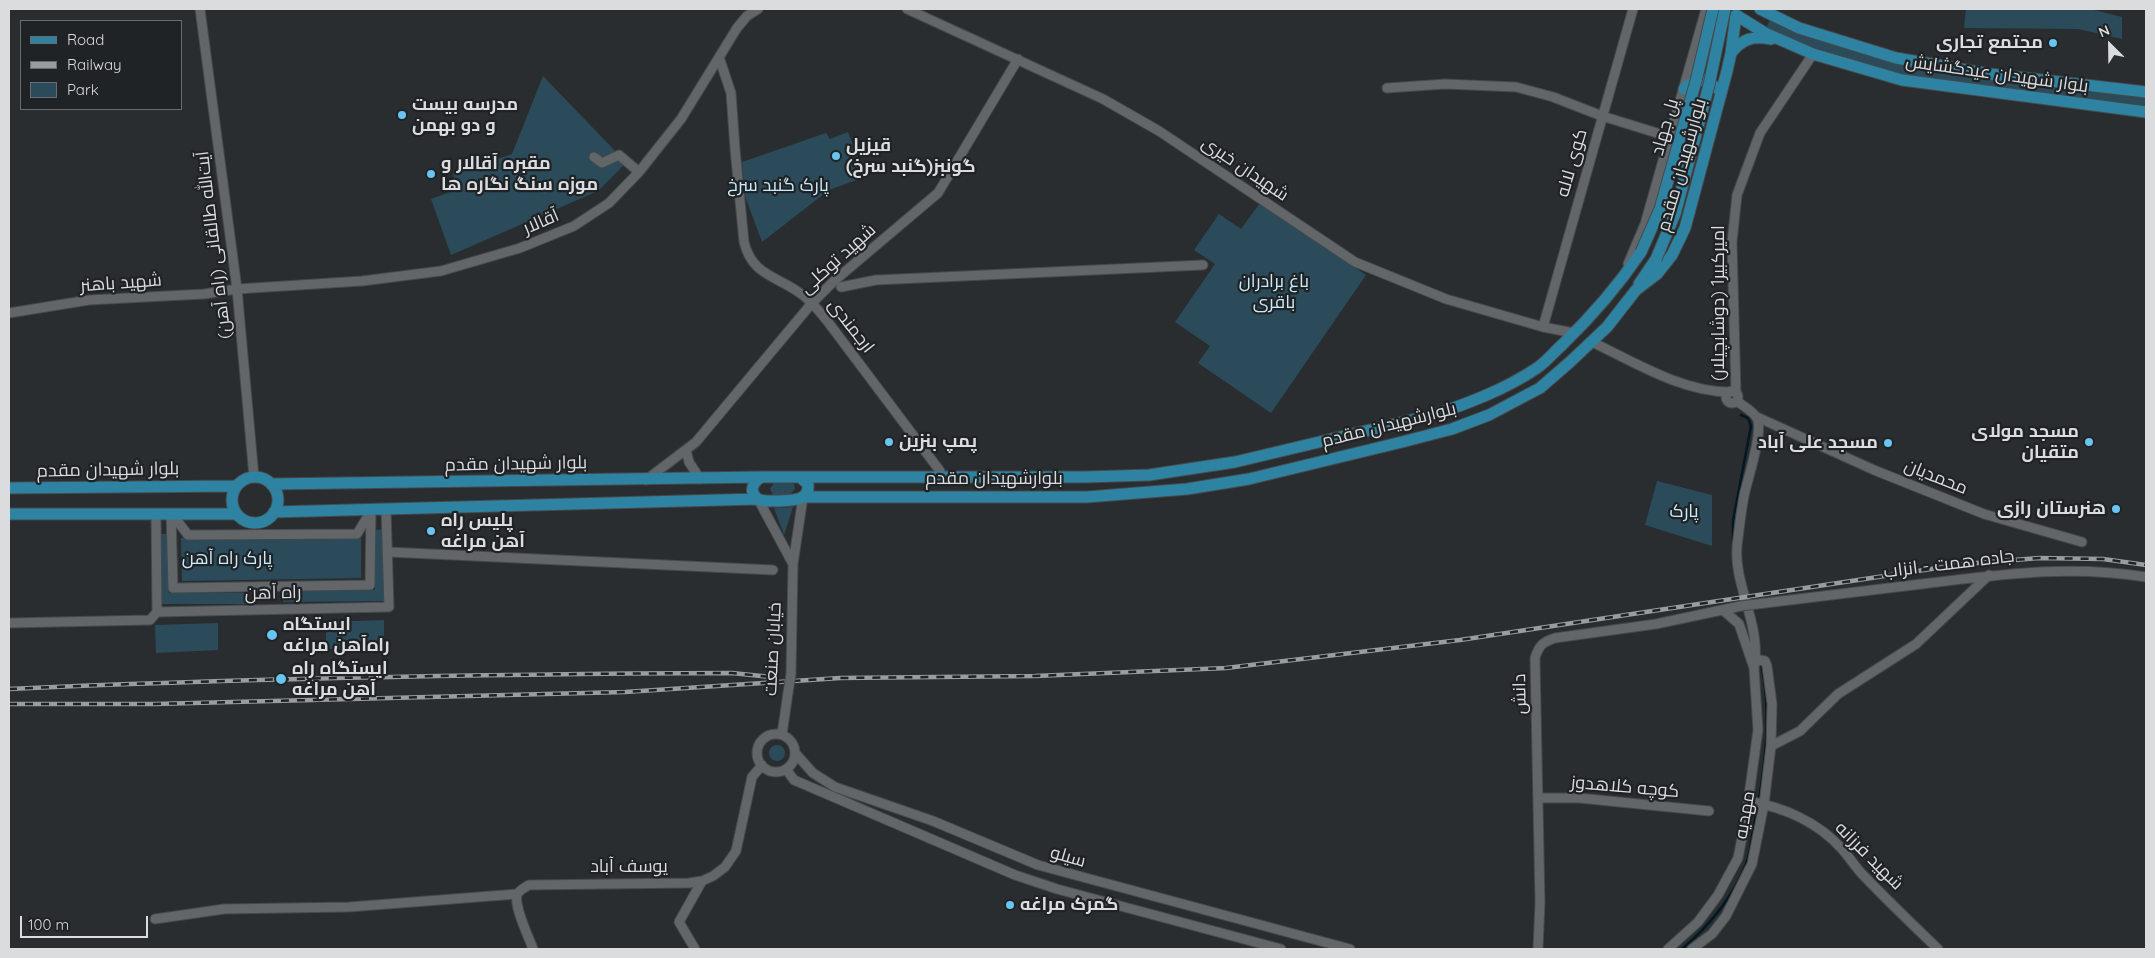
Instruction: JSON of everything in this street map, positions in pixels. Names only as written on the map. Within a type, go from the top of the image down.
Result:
[{"type":"main road","name":"بلوار شهیدان عیدگشایش","points":[[1712,9],[1738,12],[1765,34],[1813,54],[1902,80],[2146,112]]},
{"type":"main road","name":"پل جهاد","points":[[1624,278],[1641,252],[1660,210],[1696,81],[1712,9]]},
{"type":"main road","name":"پل جهاد","points":[[1636,290],[1656,259],[1675,214],[1725,9]]},
{"type":"main road","name":"بلوار شهیدان عیدگشایش","points":[[1760,9],[1774,13],[1793,25],[1896,58],[1939,67],[2146,92]]},
{"type":"main road","name":"بلوارشهیدان مقدم","points":[[758,498],[765,501],[795,500],[803,497],[1087,497],[1169,490],[1235,481],[1452,429],[1489,415],[1540,388],[1607,327],[1636,290],[1657,274],[1672,254],[1685,228],[1732,53],[1738,12]]},
{"type":"main road","points":[[1765,34],[1762,27],[1764,19],[1774,13]]},
{"type":"main road","points":[[1732,53],[1746,39],[1759,37],[1783,41]]},
{"type":"main road","points":[[1684,89],[1696,81],[1707,80],[1715,86],[1720,96]]},
{"type":"main road","name":"بلوارشهیدان مقدم","points":[[762,477],[1085,477],[1146,475],[1235,462],[1385,428],[1468,404],[1500,389],[1538,367],[1574,333],[1624,278]]},
{"type":"main road","points":[[758,498],[754,495],[752,488],[756,481],[762,477]]},
{"type":"main road","name":"بلوار شهیدان مقدم","points":[[271,484],[762,477]]},
{"type":"main road","points":[[800,477],[808,484],[808,491],[803,497]]},
{"type":"main road","points":[[254,478],[260,478],[271,484],[278,500],[274,512],[269,518],[255,523],[248,522],[237,514],[232,503],[232,497],[238,486],[248,479],[254,478]]},
{"type":"main road","name":"بلوار شهیدان مقدم","points":[[9,488],[238,486]]},
{"type":"main road","points":[[274,512],[758,498]]},
{"type":"main road","points":[[9,514],[237,514]]},
{"type":"street","name":"(راه آهن) آیت‌الله طالقانی","points":[[200,9],[237,289],[254,478]]},
{"type":"street","name":"آقالار","points":[[237,289],[362,281],[441,270],[520,248],[574,226],[609,203],[639,172],[681,119],[737,28],[747,16],[758,9]]},
{"type":"street","name":"شهیدان خیری","points":[[907,9],[1103,99],[1155,128],[1355,262],[1446,299],[1543,327],[1574,333]]},
{"type":"street","name":"کوی لاله","points":[[1543,327],[1633,9]]},
{"type":"street","points":[[1624,278],[1645,224],[1706,9]]},
{"type":"street","name":"امیرکبیر1 (دوشابچیلار)","points":[[1732,397],[1732,242],[1737,195],[1760,132],[1813,54]]},
{"type":"street","name":"ارجمندی","points":[[719,57],[731,93],[744,242],[748,255],[757,267],[776,281],[798,291],[812,303],[940,471],[940,477]]},
{"type":"street","name":"شهید توکلی","points":[[646,480],[696,442],[812,303],[834,281],[938,193],[1018,59]]},
{"type":"street","points":[[1387,88],[1445,84],[1516,87],[1553,97],[1602,116],[1670,137]]},
{"type":"street","points":[[594,157],[602,163],[619,155],[639,172]]},
{"type":"street","points":[[841,287],[876,280],[1202,265]]},
{"type":"street","name":"شهید باهنر","points":[[9,313],[89,300],[204,294],[237,289]]},
{"type":"street","points":[[1592,342],[1673,380],[1732,397],[1757,417],[1759,423],[1758,440],[1744,499],[1737,547],[1738,565],[1754,626],[1758,730],[1738,858],[1718,895],[1698,922],[1668,949]]},
{"type":"street","name":"محمدیان","points":[[1757,417],[1874,470],[1984,514],[2082,542]]},
{"type":"street","points":[[686,450],[689,462],[700,479]]},
{"type":"street","name":"خیابان صنعت","points":[[782,734],[791,674],[793,564],[803,497]]},
{"type":"street","name":"خیابان صنعت","points":[[758,498],[793,564]]},
{"type":"street","name":"راه آهن","points":[[157,612],[389,607],[386,509]]},
{"type":"street","points":[[172,514],[188,535],[357,534],[371,510]]},
{"type":"street","name":"راه آهن","points":[[172,514],[173,588],[370,585],[371,510]]},
{"type":"street","points":[[9,622],[150,620],[157,612],[156,514]]},
{"type":"street","points":[[388,552],[773,570]]},
{"type":"street","name":"جاده همت - انزاب","points":[[1740,606],[2042,570],[2111,572],[2146,577]]},
{"type":"street","points":[[1771,746],[1800,731],[1838,694],[1916,644],[1990,575]]},
{"type":"street","name":"دانش","points":[[1538,949],[1540,902],[1535,658],[1538,649],[1544,642],[1555,638],[1656,624],[1740,606]]},
{"type":"street","points":[[1723,610],[1739,624],[1754,665]]},
{"type":"street","name":"مهدیه","points":[[1692,949],[1712,934],[1726,916],[1752,864],[1764,804],[1771,746],[1772,704],[1765,661],[1762,660],[1754,665]]},
{"type":"street","points":[[771,734],[782,734],[793,742],[796,754],[794,760],[786,769],[775,772],[768,770],[762,765],[757,754],[760,742],[771,734]]},
{"type":"street","name":"سیلو","points":[[796,754],[813,773],[828,782],[866,798],[933,821],[1024,860],[1066,874],[1350,949]]},
{"type":"street","name":"یوسف آباد","points":[[155,919],[224,909],[349,907],[517,894],[529,885],[689,883],[702,881],[725,867],[736,851],[752,776],[762,765]]},
{"type":"street","name":"سیلو","points":[[786,769],[794,780],[1014,875],[1057,889],[1281,949]]},
{"type":"street","points":[[863,809],[866,798]]},
{"type":"street","name":"کوچه کلاهدوز","points":[[1538,798],[1579,798],[1709,811]]},
{"type":"street","name":"شهید فرزانه","points":[[1748,800],[1804,819],[1818,828],[1842,848],[1862,875],[1938,949]]},
{"type":"street","points":[[1014,875],[1024,860]]},
{"type":"street","points":[[695,949],[679,922],[702,881]]},
{"type":"street","points":[[517,894],[518,906],[533,949]]},
{"type":"green space","points":[[1966,9],[2090,9],[2122,17],[2122,39],[2078,29],[1964,28]]},
{"type":"green space","points":[[1770,20],[1859,52],[2146,96],[2146,107],[1969,86],[1901,74],[1814,50],[1766,28]]},
{"type":"green space","points":[[543,76],[619,155],[630,159],[598,191],[451,255],[431,199],[458,189],[453,174],[512,154]]},
{"type":"green space","name":"پارک گنبد سرخ","points":[[848,132],[865,177],[829,190],[762,242],[745,196],[742,162],[826,133],[830,139]]},
{"type":"green space","name":"باغ برادران باقری","points":[[1260,203],[1366,275],[1271,413],[1198,363],[1210,346],[1175,322],[1215,264],[1194,250],[1219,214],[1241,229]]},
{"type":"green space","name":"پارک","points":[[1657,481],[1712,495],[1712,546],[1645,525]]},
{"type":"green space","points":[[775,482],[790,482],[794,484],[795,489],[789,495],[773,495],[770,489]]},
{"type":"green space","points":[[793,507],[784,535],[774,508]]},
{"type":"green space","points":[[384,529],[384,601],[283,602],[283,591],[375,590],[375,530]]},
{"type":"green space","points":[[160,534],[169,534],[169,593],[249,593],[249,604],[160,604]]},
{"type":"green space","name":"پارک راه آهن","points":[[361,535],[361,578],[182,581],[181,538]]},
{"type":"green space","points":[[384,620],[384,649],[326,649],[326,622]]},
{"type":"green space","points":[[218,623],[218,650],[156,653],[155,625]]},
{"type":"green space","points":[[777,745],[785,753],[777,761],[769,753]]},
{"type":"shaded area","points":[[263,553],[269,559],[263,565],[257,559]]},
{"type":"waterway","points":[[1733,556],[1733,521],[1751,426],[1748,418],[1741,415]]},
{"type":"waterway","points":[[1682,949],[1719,910],[1735,888],[1747,860],[1761,789],[1766,747],[1765,683],[1761,663]]},
{"type":"railway","points":[[9,704],[154,704],[625,692],[840,678],[1035,676],[1226,668],[1460,640],[1964,564],[2039,558],[2103,559],[2146,565]]},
{"type":"railway","points":[[9,689],[280,679],[461,676],[732,673],[771,677]]},
{"type":"place","name":"مجتمع تجاری","points":[[2053,43]]},
{"type":"place","name":"مدرسه بیست و دو بهمن","points":[[402,115]]},
{"type":"place","name":"قیزیل گونبز(گنبد سرخ)","points":[[836,156]]},
{"type":"place","name":"مقبره آقالار و موزه سنگ نگاره ها","points":[[431,174]]},
{"type":"place","name":"پمپ بنزین","points":[[889,442]]},
{"type":"place","name":"مسجد مولای متقیان","points":[[2089,442]]},
{"type":"place","name":"مسجد علی آباد","points":[[1888,443]]},
{"type":"place","name":"هنرستان رازی","points":[[2116,509]]},
{"type":"place","name":"پلیس راه آهن مراغه","points":[[431,531]]},
{"type":"place","name":"ایستگاه راه‌آهن مراغه","points":[[272,635]]},
{"type":"place","name":"ایستگاه راه آهن مراغه","points":[[281,679]]},
{"type":"place","name":"گمرک مراغه","points":[[1010,905]]}]
